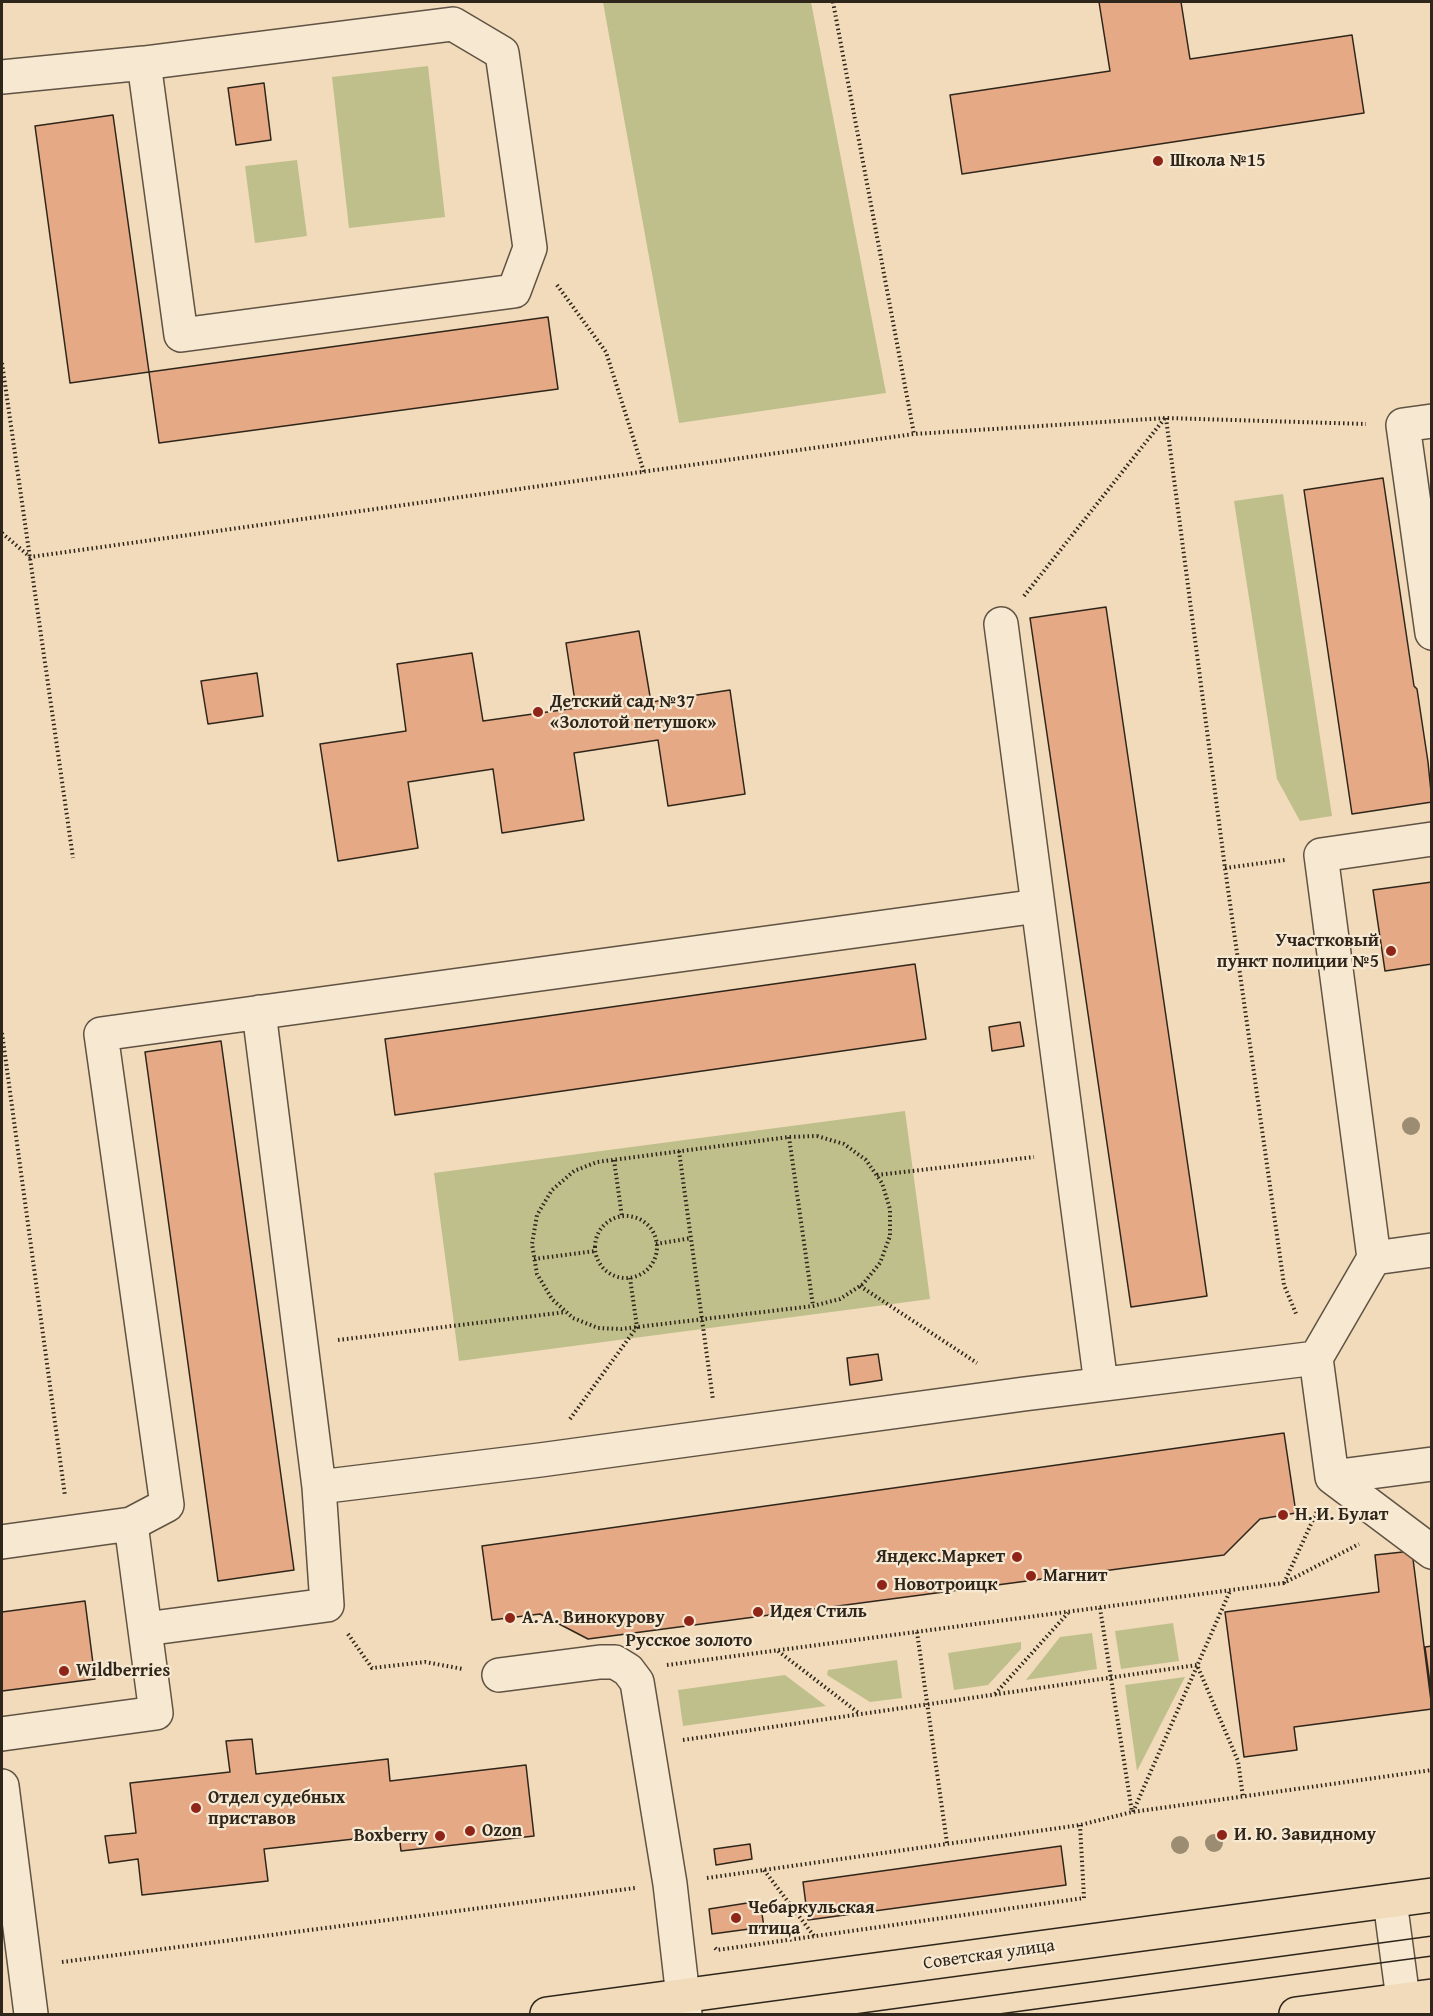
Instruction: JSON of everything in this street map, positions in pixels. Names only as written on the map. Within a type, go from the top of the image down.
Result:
[{"type":"main road","name":"Советская улица","points":[[547,2014],[684,2005],[1431,1895]]},
{"type":"main road","points":[[1296,2014],[1413,2003]]},
{"type":"lane","points":[[2,78],[144,63],[452,13],[502,53],[530,248],[514,291],[181,335],[144,63]]},
{"type":"lane","points":[[1417,423],[1431,633]]},
{"type":"lane","points":[[1001,624],[1101,1384]]},
{"type":"lane","points":[[1431,839],[1321,855],[1374,1258],[1316,1358],[1332,1477],[1431,1552]]},
{"type":"lane","points":[[2,1542],[131,1524],[167,1505],[101,1034],[1038,906]]},
{"type":"lane","points":[[145,1629],[327,1605],[319,1487],[259,1012]]},
{"type":"lane","points":[[1374,1258],[1431,1250]]},
{"type":"lane","points":[[319,1487],[540,1460],[1101,1384],[1316,1358]]},
{"type":"lane","points":[[1332,1477],[1431,1464]]},
{"type":"lane","points":[[2,1734],[156,1713],[131,1524]]},
{"type":"lane","points":[[500,1675],[615,1662],[628,1670],[637,1682],[670,1884],[684,2005]]},
{"type":"lane","points":[[2,1786],[31,2014]]},
{"type":"lane","points":[[1390,1901],[1413,2003]]},
{"type":"path","points":[[833,2],[914,434]]},
{"type":"path","points":[[530,248],[606,352],[644,472]]},
{"type":"path","points":[[2,363],[73,858]]},
{"type":"path","points":[[1001,624],[1166,418]]},
{"type":"path","points":[[1166,418],[1225,868],[1284,1286],[1316,1358]]},
{"type":"path","points":[[2,533],[30,558],[914,434],[1166,418],[1417,423]]},
{"type":"path","points":[[1225,868],[1321,855]]},
{"type":"path","points":[[2,1034],[70,1532]]},
{"type":"path","points":[[817,1136],[844,1144],[866,1160],[882,1183],[890,1209],[890,1236],[880,1263],[860,1286],[840,1299],[813,1306],[621,1329],[598,1328],[573,1318],[552,1299],[537,1274],[532,1244],[537,1215],[552,1190],[574,1171],[597,1162],[789,1137],[817,1136]]},
{"type":"path","points":[[789,1137],[813,1306]]},
{"type":"path","points":[[679,1151],[717,1436]]},
{"type":"path","points":[[877,1175],[1071,1152]]},
{"type":"path","points":[[614,1160],[622,1217]]},
{"type":"path","points":[[622,1217],[635,1218],[644,1222],[651,1230],[656,1244],[654,1259],[649,1268],[630,1278],[612,1275],[604,1269],[595,1251],[600,1231],[607,1223],[622,1217]]},
{"type":"path","points":[[656,1244],[691,1238]]},
{"type":"path","points":[[534,1258],[595,1251]]},
{"type":"path","points":[[540,1460],[637,1327],[630,1278]]},
{"type":"path","points":[[860,1286],[1024,1394]]},
{"type":"path","points":[[302,1344],[566,1312]]},
{"type":"path","points":[[1284,1583],[1332,1477]]},
{"type":"path","points":[[628,1670],[1284,1583],[1396,1525]]},
{"type":"path","points":[[1132,1812],[1230,1590]]},
{"type":"path","points":[[327,1605],[372,1668],[425,1662]]},
{"type":"path","points":[[1100,1608],[1132,1812]]},
{"type":"path","points":[[994,1695],[1068,1612]]},
{"type":"path","points":[[917,1632],[947,1843]]},
{"type":"path","points":[[778,1650],[861,1714]]},
{"type":"path","points":[[674,1742],[1197,1665]]},
{"type":"path","points":[[1197,1665],[1238,1761],[1243,1797]]},
{"type":"path","points":[[25,1967],[670,1884],[1080,1825],[1132,1812],[1431,1770]]},
{"type":"path","points":[[709,1944],[717,1950],[1084,1898],[1080,1825]]},
{"type":"path","points":[[764,1869],[814,1936]]},
{"type":"green space","points":[[603,2],[811,2],[886,393],[679,423]]},
{"type":"green space","points":[[428,66],[445,217],[349,228],[332,77]]},
{"type":"green space","points":[[297,160],[307,236],[255,243],[245,166]]},
{"type":"green space","points":[[1283,494],[1332,816],[1300,821],[1277,779],[1234,501]]},
{"type":"green space","points":[[905,1111],[930,1299],[459,1361],[434,1173]]},
{"type":"green space","points":[[1173,1623],[1179,1661],[1121,1669],[1115,1631]]},
{"type":"green space","points":[[1092,1633],[1097,1669],[1026,1680],[1060,1637]]},
{"type":"green space","points":[[1021,1642],[1021,1649],[988,1685],[954,1690],[948,1653]]},
{"type":"green space","points":[[897,1660],[902,1698],[870,1702],[827,1675],[828,1670]]},
{"type":"green space","points":[[785,1675],[826,1706],[683,1726],[678,1690]]},
{"type":"green space","points":[[1185,1677],[1137,1771],[1125,1685]]},
{"type":"building","points":[[1099,2],[1181,2],[1190,59],[1352,35],[1364,113],[962,174],[950,95],[1110,71]]},
{"type":"building","points":[[264,83],[271,140],[236,145],[228,88]]},
{"type":"building","points":[[113,115],[149,372],[70,383],[35,126]]},
{"type":"building","points":[[548,317],[558,389],[159,443],[149,372]]},
{"type":"building","points":[[1383,478],[1414,686],[1417,689],[1432,802],[1352,814],[1304,490]]},
{"type":"building","points":[[1106,607],[1207,1296],[1131,1307],[1030,618]]},
{"type":"building","points":[[639,631],[651,702],[730,690],[745,794],[668,806],[658,740],[574,753],[584,820],[502,833],[493,769],[408,782],[418,848],[338,861],[320,744],[406,731],[397,664],[472,653],[483,721],[576,708],[566,643]]},
{"type":"building","points":[[257,673],[263,716],[208,724],[201,681]]},
{"type":"building","points":[[1432,882],[1432,964],[1385,971],[1373,890]]},
{"type":"building","points":[[915,964],[926,1039],[395,1115],[385,1039]]},
{"type":"building","points":[[1020,1022],[1024,1046],[992,1051],[989,1027]]},
{"type":"building","points":[[221,1041],[294,1570],[218,1581],[145,1052]]},
{"type":"building","points":[[878,1354],[882,1380],[850,1385],[847,1358]]},
{"type":"building","points":[[1284,1433],[1296,1513],[1260,1519],[1224,1555],[588,1639],[540,1614],[492,1620],[482,1546]]},
{"type":"building","points":[[1412,1551],[1432,1709],[1294,1727],[1297,1750],[1244,1757],[1225,1612],[1379,1592],[1375,1555]]},
{"type":"building","points":[[85,1601],[95,1679],[2,1691],[2,1612]]},
{"type":"building","points":[[1432,1646],[1432,1698],[1425,1647]]},
{"type":"building","points":[[252,1739],[256,1774],[388,1759],[390,1781],[526,1765],[534,1836],[401,1851],[399,1834],[264,1849],[268,1881],[142,1895],[138,1859],[109,1863],[105,1836],[136,1833],[130,1783],[230,1772],[226,1741]]},
{"type":"building","points":[[750,1844],[752,1859],[716,1865],[714,1849]]},
{"type":"building","points":[[1061,1846],[1066,1885],[808,1920],[803,1882]]},
{"type":"building","name":"Чебаркульская птица","points":[[760,1901],[764,1927],[712,1934],[709,1909]]},
{"type":"tram line","points":[[855,2014],[1432,1936]]},
{"type":"tram line","points":[[999,2014],[1432,1956]]},
{"type":"place","name":"Школа №15","points":[[1158,161]]},
{"type":"place","name":"Детский сад №37 «Золотой петушок»","points":[[538,712]]},
{"type":"place","name":"Участковый пункт полиции №5","points":[[1391,951]]},
{"type":"place","name":"Н. И. Булат","points":[[1283,1515]]},
{"type":"place","name":"Яндекс.Маркет","points":[[1017,1557]]},
{"type":"place","name":"Магнит","points":[[1031,1576]]},
{"type":"place","name":"Новотроицк","points":[[882,1585]]},
{"type":"place","name":"Идея Стиль","points":[[758,1612]]},
{"type":"place","name":"А. А. Винокурову","points":[[510,1618]]},
{"type":"place","name":"Русское золото","points":[[689,1621]]},
{"type":"place","name":"Wildberries","points":[[64,1671]]},
{"type":"place","name":"Отдел судебных приставов","points":[[196,1808]]},
{"type":"place","name":"Ozon","points":[[470,1831]]},
{"type":"place","name":"И. Ю. Завидному","points":[[1222,1835]]},
{"type":"place","name":"Boxberry","points":[[440,1836]]},
{"type":"place","name":"Чебаркульская птица","points":[[736,1918]]}]
